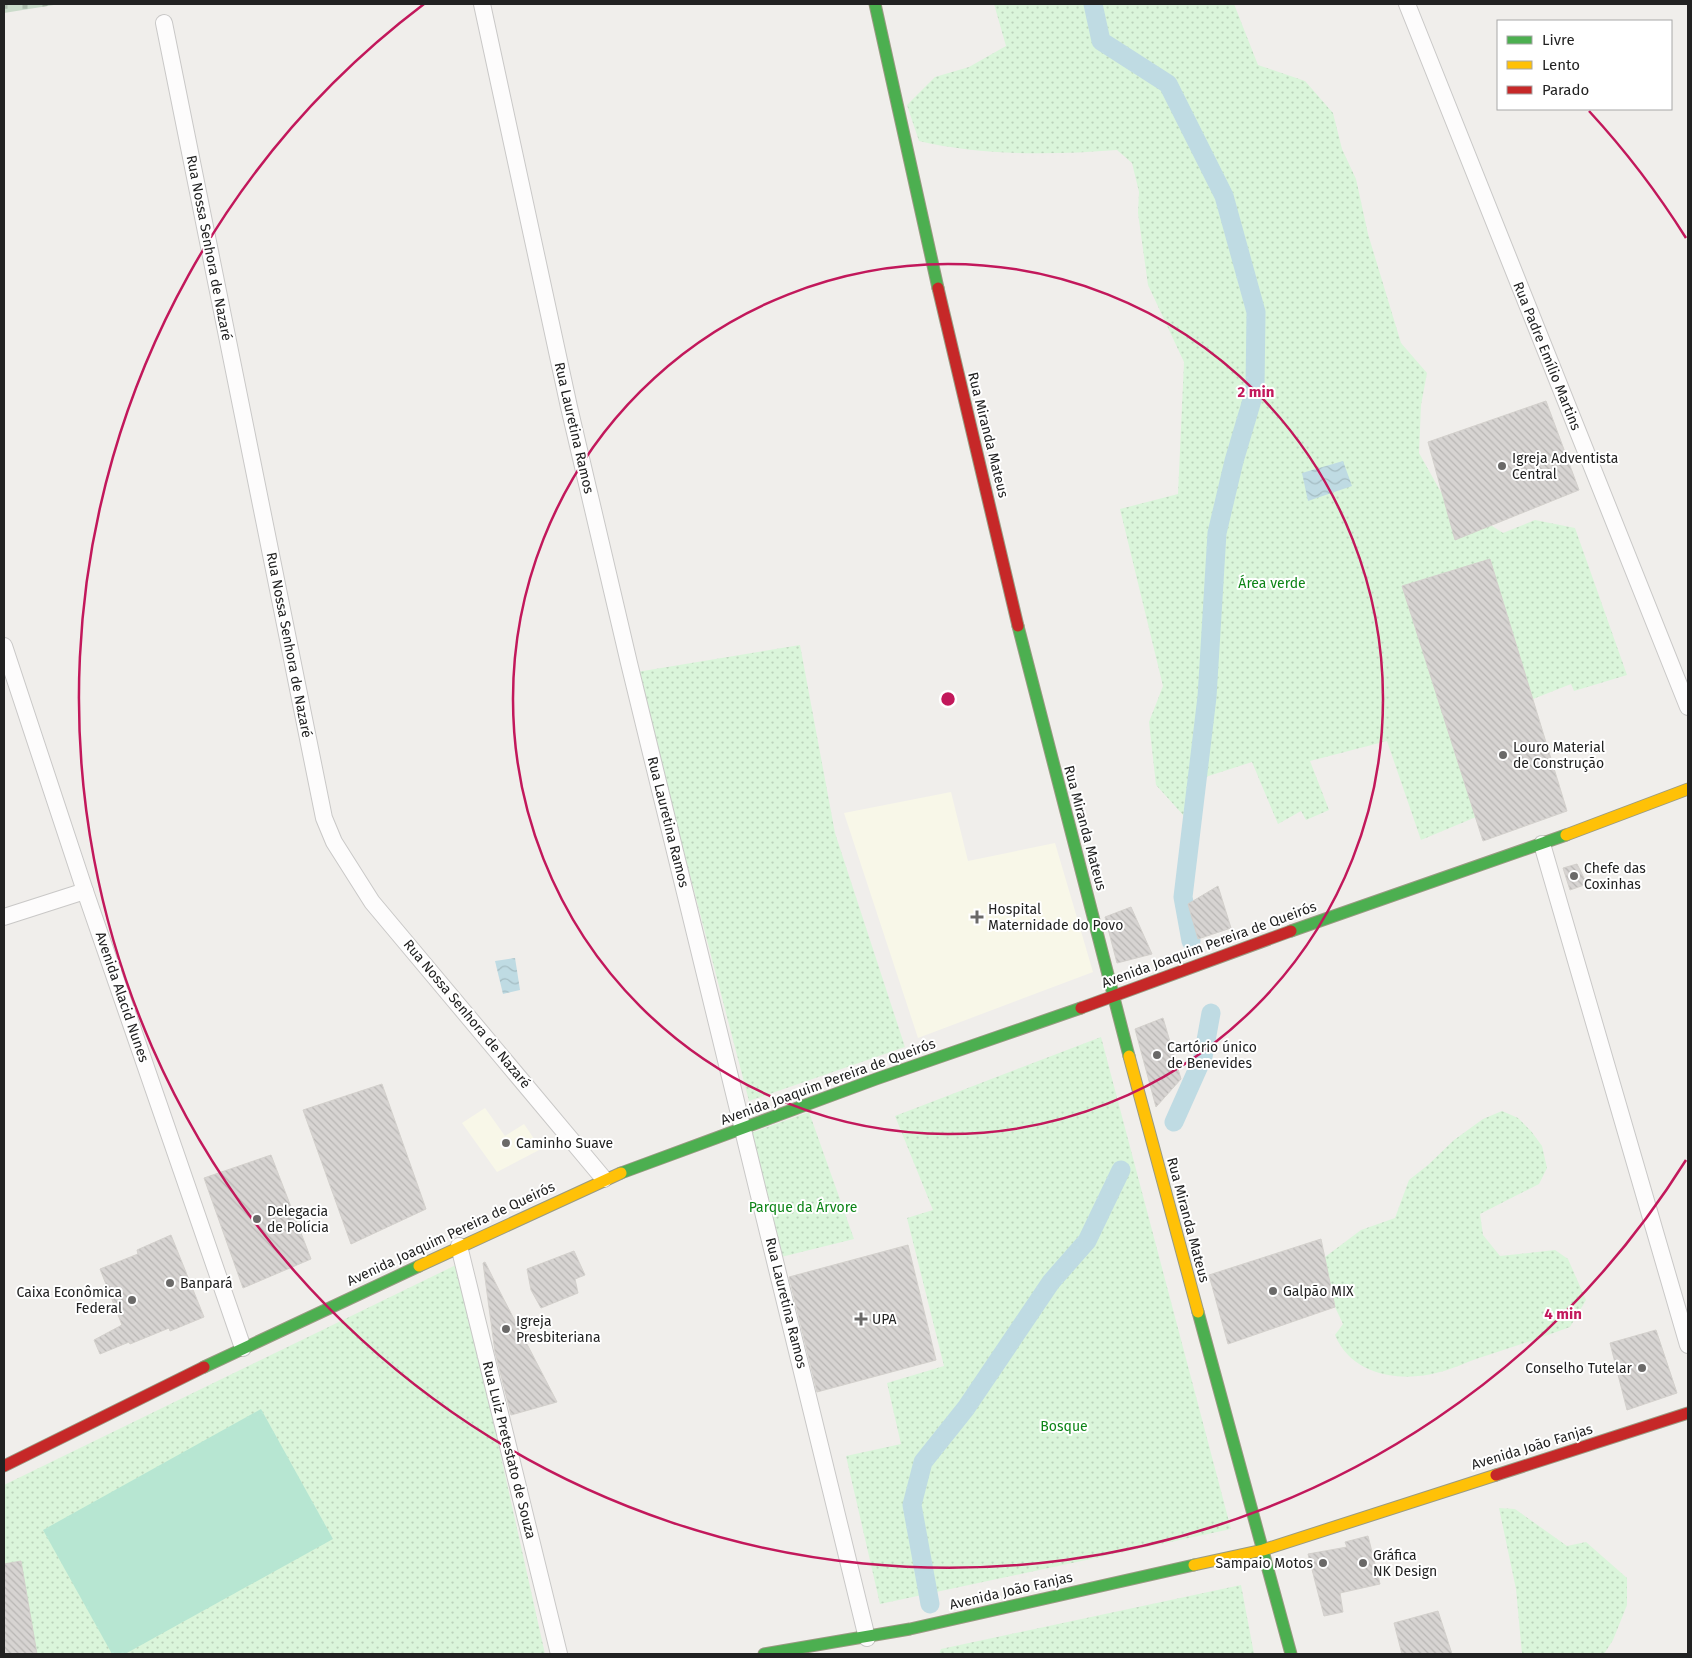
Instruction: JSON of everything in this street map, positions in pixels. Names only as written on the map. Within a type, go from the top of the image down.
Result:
[{"type":"street","name":"Rua Lauretina Ramos","points":[[482,4],[569,407],[741,1129],[765,1218],[867,1638]]},
{"type":"street","name":"Rua Miranda Mateus","points":[[875,4],[946,328],[1043,727],[1193,1297],[1290,1654]]},
{"type":"street","name":"Rua Padre Emílio Martins","points":[[1407,4],[1688,707]]},
{"type":"street","name":"Rua Nossa Senhora de Nazaré","points":[[164,23],[324,818],[334,842],[372,902],[604,1179]]},
{"type":"street","name":"Avenida Alacid Nunes","points":[[4,646],[85,891],[243,1348]]},
{"type":"street","name":"Avenida Joaquim Pereira de Queirós","points":[[5,1463],[243,1348],[604,1179],[876,1079],[988,1042],[1340,913],[1542,844],[1688,790]]},
{"type":"street","points":[[1542,844],[1688,1345]]},
{"type":"street","points":[[4,917],[85,891]]},
{"type":"street","name":"Rua Luiz Pretestato de Souza","points":[[459,1246],[559,1654]]},
{"type":"street","name":"Avenida João Fanjas","points":[[764,1654],[781,1653],[867,1638],[1263,1550],[1688,1413]]},
{"type":"shaded area","name":"Hospital Maternidade do Povo","points":[[951,792],[968,861],[1055,843],[1093,972],[918,1038],[844,813]]},
{"type":"shaded area","name":"Caminho Suave","points":[[485,1108],[505,1136],[524,1124],[541,1149],[497,1172],[462,1123]]},
{"type":"green space","points":[[4,4],[60,4],[4,13]]},
{"type":"green space","name":"Área verde","points":[[994,4],[1234,4],[1258,65],[1305,81],[1333,113],[1342,149],[1356,179],[1368,234],[1401,343],[1427,373],[1421,405],[1419,453],[1442,494],[1503,533],[1535,520],[1575,528],[1627,675],[1574,691],[1571,684],[1533,699],[1490,559],[1402,586],[1476,817],[1421,840],[1387,741],[1310,761],[1329,810],[1306,820],[1301,811],[1278,824],[1252,762],[1193,781],[1184,816],[1156,785],[1149,722],[1163,686],[1120,509],[1178,494],[1184,362],[1148,285],[1138,213],[1139,192],[1132,163],[1117,150],[1068,153],[993,152],[919,141],[907,105],[935,77],[969,67],[1006,46]]},
{"type":"green space","points":[[800,645],[835,833],[905,1047],[749,1101],[637,672]]},
{"type":"green space","name":"Bosque","points":[[1101,1037],[1231,1529],[880,1604],[846,1456],[901,1444],[887,1383],[944,1366],[907,1218],[933,1210],[895,1116]]},
{"type":"green space","points":[[1502,1111],[1518,1118],[1531,1131],[1542,1146],[1547,1168],[1539,1184],[1480,1214],[1483,1235],[1500,1256],[1555,1250],[1568,1259],[1586,1300],[1570,1327],[1445,1371],[1410,1377],[1379,1373],[1365,1368],[1353,1360],[1343,1349],[1335,1335],[1343,1324],[1335,1307],[1325,1257],[1361,1230],[1395,1218],[1409,1180],[1454,1140],[1483,1119]]},
{"type":"green space","name":"Parque da Árvore","points":[[809,1112],[854,1239],[777,1258],[745,1135]]},
{"type":"green space","points":[[458,1264],[545,1654],[4,1654],[4,1485]]},
{"type":"green space","points":[[261,1409],[333,1539],[125,1654],[112,1654],[43,1530]]},
{"type":"green space","points":[[1499,1508],[1515,1509],[1567,1546],[1586,1542],[1627,1578],[1627,1605],[1613,1640],[1604,1654],[1522,1654],[1516,1589]]},
{"type":"green space","points":[[1241,1585],[1254,1654],[939,1654],[941,1649]]},
{"type":"water","points":[[1343,461],[1352,486],[1308,501],[1302,473]]},
{"type":"water","points":[[515,958],[520,990],[503,994],[495,961]]},
{"type":"building","name":"Igreja Adventista Central","points":[[1546,401],[1579,490],[1455,540],[1428,442]]},
{"type":"building","name":"Louro Material de Construção","points":[[1490,559],[1567,811],[1483,841],[1402,586]]},
{"type":"building","name":"Chefe das Coxinhas","points":[[1577,864],[1587,884],[1570,890],[1563,868]]},
{"type":"building","points":[[1218,886],[1231,928],[1198,939],[1188,904]]},
{"type":"building","points":[[1131,907],[1152,954],[1117,963],[1105,917]]},
{"type":"building","name":"Cartório único de Benevides","points":[[1163,1018],[1181,1079],[1156,1107],[1135,1029]]},
{"type":"building","points":[[382,1084],[426,1209],[351,1244],[303,1110]]},
{"type":"building","name":"Delegacia de Polícia","points":[[271,1155],[311,1259],[243,1288],[204,1178]]},
{"type":"building","points":[[171,1235],[204,1317],[170,1331],[169,1328],[100,1354],[94,1340],[122,1325],[100,1269],[138,1254],[137,1250]]},
{"type":"building","name":"Galpão MIX","points":[[1321,1239],[1335,1307],[1228,1344],[1209,1275]]},
{"type":"building","name":"UPA","points":[[908,1245],[936,1360],[817,1392],[789,1277]]},
{"type":"building","points":[[574,1251],[585,1275],[575,1279],[578,1293],[541,1308],[531,1290],[527,1269]]},
{"type":"building","name":"Igreja Presbiteriana","points":[[485,1262],[557,1402],[511,1415],[495,1352],[483,1263]]},
{"type":"building","name":"Conselho Tutelar","points":[[1656,1330],[1677,1393],[1627,1410],[1610,1343]]},
{"type":"building","points":[[1368,1536],[1380,1584],[1340,1593],[1343,1612],[1324,1616],[1308,1554],[1347,1547],[1345,1542]]},
{"type":"building","points":[[21,1561],[37,1654],[4,1654],[4,1564]]},
{"type":"building","points":[[1438,1611],[1452,1654],[1402,1654],[1394,1623]]},
{"type":"waterway","points":[[1093,4],[1101,41],[1168,84],[1224,196],[1256,312],[1255,390],[1234,461],[1217,533],[1207,697],[1183,897],[1191,941]]},
{"type":"waterway","points":[[1174,1122],[1203,1057],[1211,1013]]},
{"type":"waterway","points":[[930,1604],[912,1505],[923,1462],[966,1408],[1051,1282],[1087,1241],[1121,1170]]},
{"type":"traffic: fast","points":[[875,4],[938,288]]},
{"type":"traffic: fast","points":[[1018,626],[1129,1056]]},
{"type":"traffic: fast","points":[[1291,931],[1566,835]]},
{"type":"traffic: fast","points":[[621,1173],[876,1079],[1081,1008]]},
{"type":"traffic: fast","points":[[204,1367],[419,1266]]},
{"type":"traffic: fast","points":[[1198,1312],[1291,1654]]},
{"type":"traffic: fast","points":[[764,1654],[910,1629],[1194,1565]]},
{"type":"traffic: slow","points":[[1566,835],[1688,789]]},
{"type":"traffic: slow","points":[[1129,1056],[1198,1312]]},
{"type":"traffic: slow","points":[[419,1266],[621,1173]]},
{"type":"traffic: slow","points":[[1194,1565],[1263,1550],[1496,1475]]},
{"type":"traffic: jam","points":[[938,288],[1018,626]]},
{"type":"traffic: jam","points":[[1081,1008],[1291,931]]},
{"type":"traffic: jam","points":[[4,1466],[204,1367]]},
{"type":"traffic: jam","points":[[1496,1475],[1688,1413]]},
{"type":"place","name":"Igreja Adventista Central","points":[[1502,466]]},
{"type":"place","name":"Louro Material de Construção","points":[[1503,755]]},
{"type":"place","name":"Chefe das Coxinhas","points":[[1574,876]]},
{"type":"place","name":"Hospital Maternidade do Povo","points":[[977,917]]},
{"type":"place","name":"Cartório único de Benevides","points":[[1157,1055]]},
{"type":"place","name":"Caminho Suave","points":[[506,1143]]},
{"type":"place","name":"Delegacia de Polícia","points":[[257,1219]]},
{"type":"place","name":"Banpará","points":[[170,1283]]},
{"type":"place","name":"Galpão MIX","points":[[1273,1291]]},
{"type":"place","name":"Caixa Econômica Federal","points":[[132,1300]]},
{"type":"place","name":"UPA","points":[[861,1319]]},
{"type":"place","name":"Igreja Presbiteriana","points":[[506,1329]]},
{"type":"place","name":"Conselho Tutelar","points":[[1642,1368]]},
{"type":"place","name":"Sampaio Motos","points":[[1323,1563]]},
{"type":"place","name":"Gráfica NK Design","points":[[1363,1563]]}]
